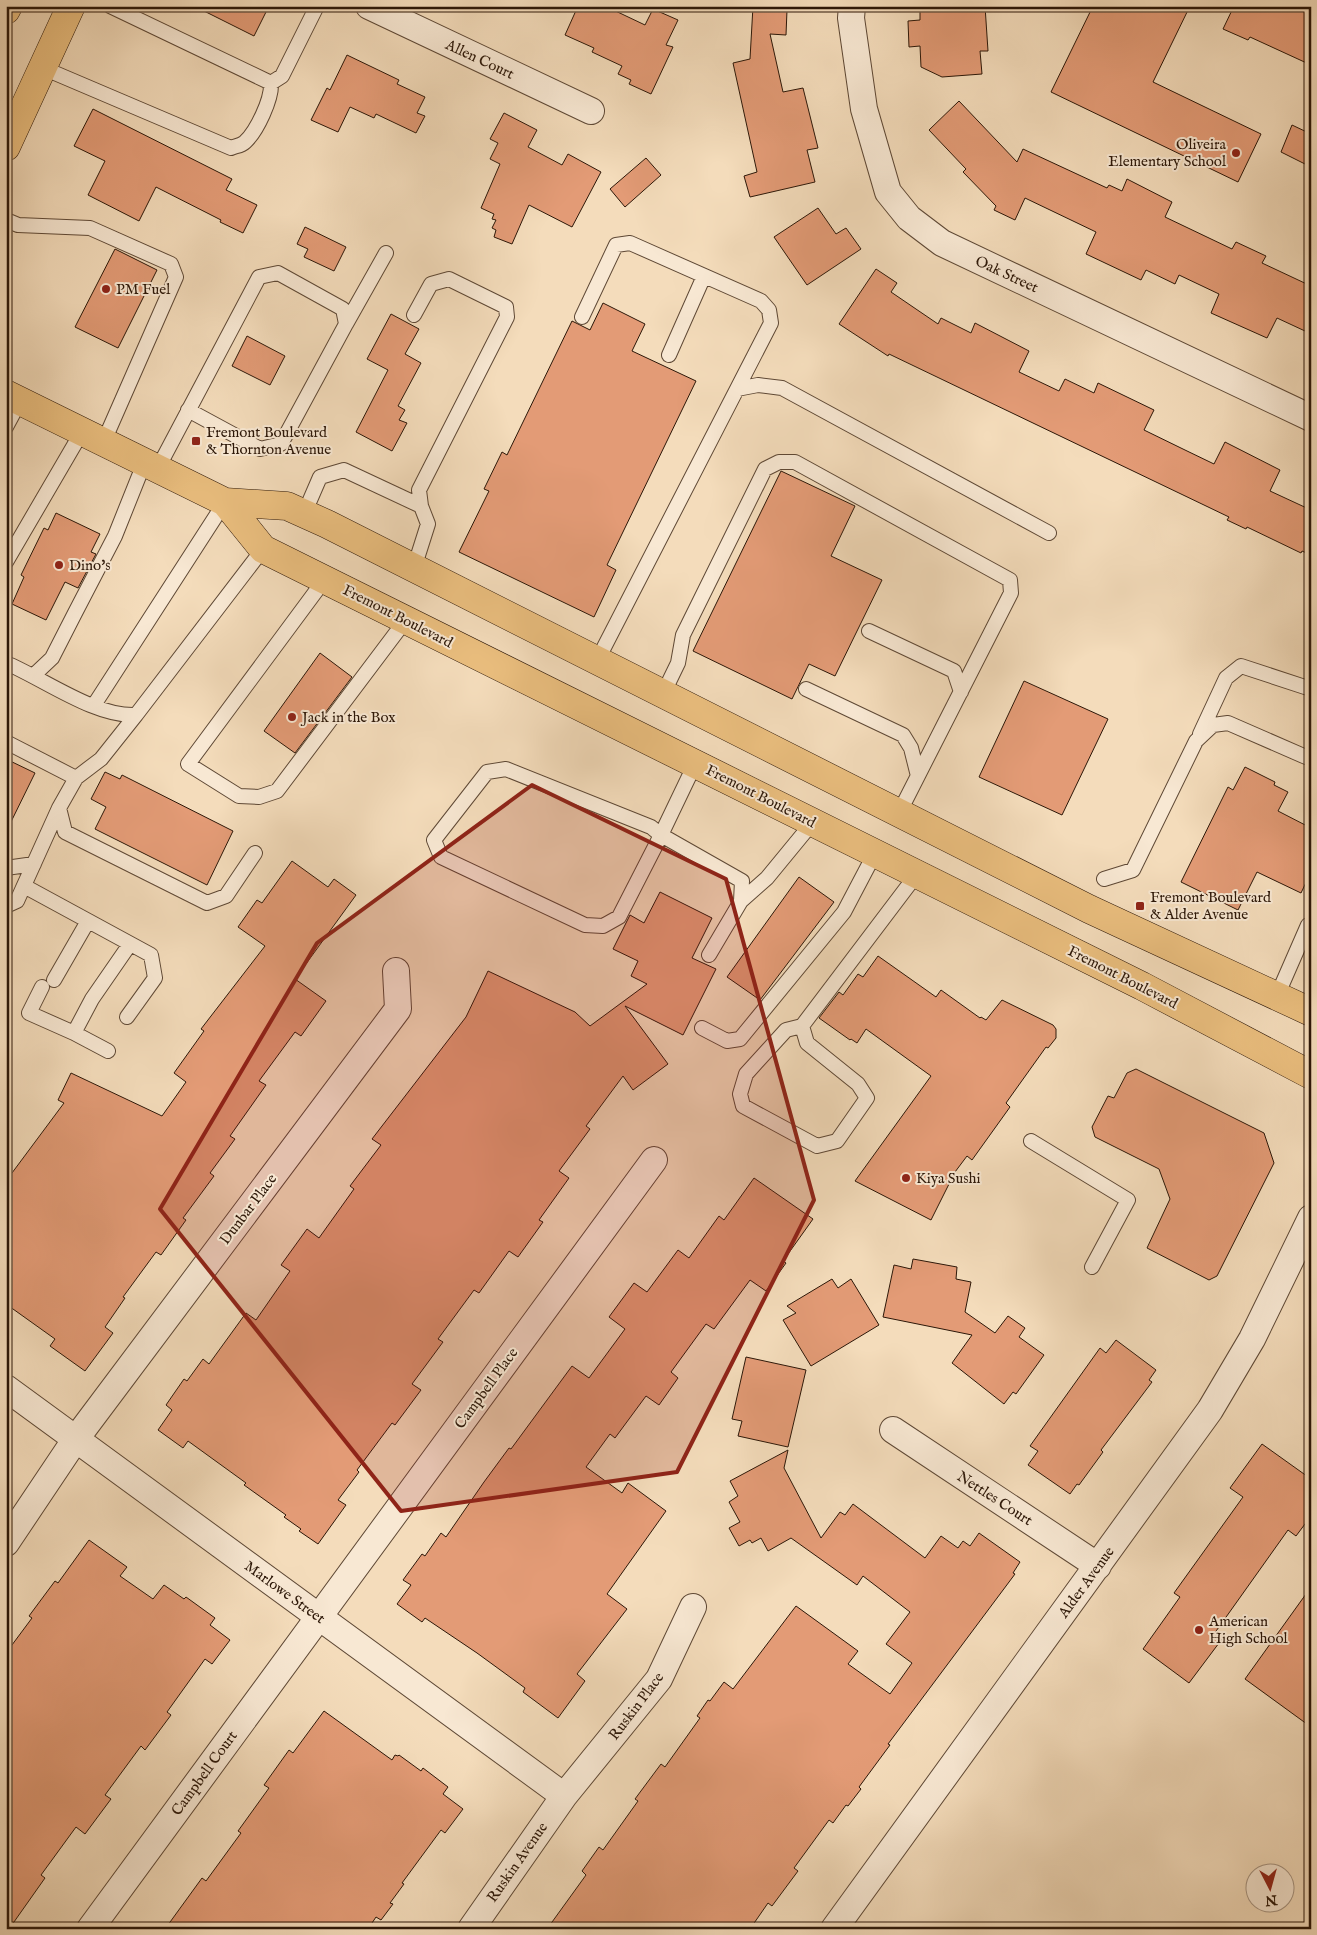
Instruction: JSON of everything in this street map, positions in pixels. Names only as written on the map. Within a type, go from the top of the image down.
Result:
[{"type":"main road","points":[[6,147],[71,6]]},
{"type":"main road","name":"Fremont Boulevard","points":[[13,397],[225,502],[287,506],[304,514],[1089,909],[1311,1012]]},
{"type":"main road","name":"Fremont Boulevard","points":[[225,502],[263,549],[1142,986],[1311,1075]]},
{"type":"street","name":"Allen Court","points":[[370,6],[591,111]]},
{"type":"street","name":"Oak Street","points":[[852,6],[851,18],[864,110],[888,192],[909,218],[942,243],[1311,418]]},
{"type":"street","name":"Dunbar Place","points":[[6,1543],[75,1440],[398,1009],[396,971]]},
{"type":"street","name":"Campbell Place","points":[[318,1616],[654,1160]]},
{"type":"street","name":"Alder Avenue","points":[[834,1929],[1210,1410],[1236,1369],[1280,1286],[1311,1218]]},
{"type":"street","name":"Marlowe Street","points":[[6,1388],[564,1796]]},
{"type":"street","name":"Nettles Court","points":[[893,1430],[1098,1566]]},
{"type":"street","name":"Ruskin Place","points":[[564,1796],[659,1679],[693,1607]]},
{"type":"street","name":"Campbell Court","points":[[90,1929],[318,1616]]},
{"type":"street","name":"Ruskin Avenue","points":[[471,1929],[564,1796]]},
{"type":"lane","points":[[110,6],[271,83]]},
{"type":"lane","points":[[271,83],[282,76],[316,8]]},
{"type":"lane","points":[[42,68],[230,148],[244,144],[253,133],[272,94],[271,83]]},
{"type":"lane","points":[[6,220],[18,225],[90,228],[170,264],[176,277],[93,435],[6,562]]},
{"type":"lane","points":[[582,317],[616,245],[630,243],[761,301],[769,310],[771,323],[597,660]]},
{"type":"lane","points":[[188,410],[260,449],[282,444],[386,253]]},
{"type":"lane","points":[[34,675],[52,658],[151,464],[188,410],[258,277],[278,273],[343,309],[346,324]]},
{"type":"lane","points":[[669,355],[704,276]]},
{"type":"lane","points":[[414,315],[431,284],[449,279],[506,307],[507,317],[419,490],[420,506],[428,524],[414,568]]},
{"type":"lane","points":[[737,389],[758,385],[782,388],[1048,533]]},
{"type":"lane","points":[[6,427],[13,397]]},
{"type":"lane","points":[[662,694],[678,663],[683,636],[765,469],[778,462],[795,462],[1010,580],[1012,593],[899,813]]},
{"type":"lane","points":[[304,514],[320,477],[344,470],[420,506]]},
{"type":"lane","points":[[94,705],[225,502]]},
{"type":"lane","points":[[6,906],[17,901],[76,778],[101,759],[263,549]]},
{"type":"lane","points":[[325,579],[188,764],[239,796],[260,797],[277,791],[405,621]]},
{"type":"lane","points":[[869,631],[954,671],[960,692]]},
{"type":"lane","points":[[6,663],[34,675],[79,700],[123,716],[136,715]]},
{"type":"lane","points":[[1104,879],[1133,870],[1226,678],[1241,666],[1311,688]]},
{"type":"lane","points":[[806,689],[903,736],[911,748],[918,776]]},
{"type":"lane","points":[[1196,740],[1213,725],[1228,723],[1306,757]]},
{"type":"lane","points":[[6,742],[76,778]]},
{"type":"lane","points":[[695,764],[661,835],[619,917],[603,926],[585,925],[441,857],[434,840],[487,772],[506,769],[651,827],[661,835],[742,881],[741,900]]},
{"type":"lane","points":[[60,808],[65,832],[208,903],[226,896],[255,853]]},
{"type":"lane","points":[[709,955],[741,900],[767,878],[813,822]]},
{"type":"lane","points":[[702,1028],[726,1041],[740,1039],[844,912],[875,853]]},
{"type":"lane","points":[[6,868],[34,864]]},
{"type":"lane","points":[[802,1026],[807,1043],[858,1084],[866,1098],[837,1140],[817,1146],[743,1106],[740,1094],[746,1074],[786,1030],[802,1026],[917,874]]},
{"type":"lane","points":[[24,886],[151,955],[155,978],[127,1016]]},
{"type":"lane","points":[[88,921],[29,1013],[108,1051]]},
{"type":"lane","points":[[1277,996],[1308,924],[1311,924]]},
{"type":"lane","points":[[74,1034],[92,999],[130,944]]},
{"type":"lane","points":[[1031,1141],[1128,1200],[1092,1267]]},
{"type":"highlighted area","points":[[532,785],[726,879],[814,1200],[677,1472],[401,1511],[160,1209],[317,943]]},
{"type":"building","points":[[194,6],[269,6],[254,36]]},
{"type":"building","points":[[578,6],[605,6],[645,25],[653,9],[678,20],[666,45],[673,47],[651,94],[629,84],[631,80],[618,74],[622,66],[592,52],[594,48],[565,35]]},
{"type":"building","points":[[753,6],[783,6],[783,9],[787,10],[786,35],[770,34],[783,92],[803,88],[818,148],[807,150],[815,182],[750,197],[744,176],[757,172],[733,63],[750,59]]},
{"type":"building","points":[[920,6],[985,6],[988,51],[980,51],[982,74],[942,77],[921,67],[920,46],[909,47],[908,21],[920,20]]},
{"type":"building","points":[[1093,6],[1190,6],[1153,82],[1261,134],[1238,182],[1051,92]]},
{"type":"building","points":[[1234,6],[1311,6],[1311,65],[1250,37],[1248,40],[1223,29]]},
{"type":"building","points":[[347,55],[399,80],[397,84],[425,97],[417,113],[425,116],[416,133],[376,114],[374,118],[350,107],[338,132],[311,120],[327,88],[330,90]]},
{"type":"building","points":[[959,101],[1017,162],[1023,149],[1107,188],[1109,185],[1122,191],[1127,179],[1172,202],[1165,217],[1232,249],[1236,242],[1266,256],[1262,263],[1311,286],[1311,320],[1305,331],[1277,318],[1267,338],[1211,313],[1219,294],[1179,275],[1175,284],[1146,270],[1141,280],[1086,254],[1096,232],[1025,198],[1015,220],[994,210],[996,206],[963,172],[966,169],[929,130]]},
{"type":"building","points":[[93,109],[232,179],[226,190],[257,205],[243,233],[156,187],[139,221],[88,195],[105,161],[74,146]]},
{"type":"building","points":[[504,113],[537,130],[528,147],[562,165],[568,154],[601,172],[572,227],[529,205],[512,244],[494,237],[496,230],[492,228],[496,220],[492,219],[494,214],[481,208],[500,164],[490,159],[498,143],[490,139]]},
{"type":"building","points":[[1292,125],[1311,134],[1311,167],[1281,152]]},
{"type":"building","points":[[646,158],[661,175],[625,207],[610,189]]},
{"type":"building","points":[[818,208],[836,234],[846,228],[861,249],[807,285],[774,237]]},
{"type":"building","points":[[305,227],[346,247],[334,271],[304,257],[308,249],[297,244]]},
{"type":"building","points":[[115,249],[157,270],[118,348],[75,327]]},
{"type":"building","points":[[876,269],[897,283],[891,292],[938,324],[941,318],[971,333],[975,323],[1029,351],[1019,372],[1059,391],[1065,379],[1094,393],[1098,383],[1154,410],[1144,430],[1214,464],[1225,442],[1280,470],[1270,491],[1311,510],[1311,555],[1302,551],[1301,553],[1247,527],[1246,529],[1227,520],[1229,517],[889,354],[888,356],[839,324]]},
{"type":"building","points":[[603,303],[645,324],[632,351],[696,381],[607,565],[616,570],[594,617],[459,552],[489,491],[484,489],[502,452],[507,455],[572,321],[590,330]]},
{"type":"building","points":[[391,314],[419,329],[405,354],[421,363],[398,406],[405,410],[399,420],[407,423],[392,451],[356,432],[388,370],[367,359]]},
{"type":"building","points":[[247,336],[285,356],[270,385],[232,366]]},
{"type":"building","points":[[781,471],[855,506],[831,556],[882,580],[835,676],[809,664],[792,699],[693,651]]},
{"type":"building","name":"Dino's","points":[[56,513],[100,534],[91,552],[96,554],[78,588],[65,582],[46,620],[12,604],[24,577],[21,575],[44,528],[48,530]]},
{"type":"building","points":[[320,653],[352,677],[295,753],[264,731]]},
{"type":"building","points":[[1024,681],[1108,719],[1062,815],[979,777]]},
{"type":"building","points":[[6,759],[35,773],[6,832]]},
{"type":"building","points":[[1245,767],[1275,782],[1274,785],[1288,792],[1278,811],[1311,828],[1311,872],[1301,893],[1257,872],[1238,910],[1181,882],[1228,787],[1233,790]]},
{"type":"building","points":[[105,772],[120,779],[122,775],[233,831],[207,885],[95,829],[106,807],[91,799]]},
{"type":"building","points":[[292,861],[328,887],[334,879],[356,895],[295,979],[326,1001],[301,1036],[295,1032],[259,1081],[266,1085],[230,1136],[235,1139],[210,1173],[214,1176],[183,1218],[186,1220],[161,1255],[156,1252],[123,1297],[125,1298],[105,1327],[113,1333],[85,1371],[50,1346],[55,1339],[6,1304],[6,1181],[64,1103],[58,1100],[71,1073],[162,1116],[186,1082],[174,1073],[204,1031],[201,1029],[265,946],[238,927],[257,900],[262,903]]},
{"type":"building","points":[[799,877],[834,902],[760,1000],[727,977]]},
{"type":"building","points":[[660,892],[712,918],[692,958],[716,969],[683,1035],[625,1006],[668,1064],[633,1090],[623,1076],[586,1126],[590,1129],[559,1171],[569,1178],[539,1220],[543,1222],[518,1257],[509,1251],[479,1293],[474,1290],[438,1339],[443,1342],[412,1384],[421,1390],[395,1425],[392,1423],[357,1470],[359,1472],[338,1500],[346,1505],[318,1544],[299,1531],[301,1529],[284,1517],[286,1515],[244,1485],[246,1483],[188,1441],[183,1448],[158,1430],[172,1410],[166,1405],[184,1379],[187,1381],[203,1359],[209,1364],[246,1313],[256,1320],[290,1271],[281,1265],[307,1229],[319,1238],[354,1189],[350,1186],[381,1145],[372,1139],[466,1017],[488,971],[575,1012],[590,1026],[647,984],[631,976],[638,961],[613,949],[630,915],[644,923]]},
{"type":"building","points":[[878,956],[936,997],[941,990],[980,1018],[986,1020],[1002,1000],[1053,1025],[1056,1029],[1056,1038],[1048,1048],[1046,1047],[1006,1103],[1010,1107],[972,1160],[967,1156],[955,1172],[931,1220],[855,1181],[931,1076],[866,1029],[857,1043],[819,1018],[839,992],[843,995],[858,974],[863,977]]},
{"type":"building","points":[[1136,1069],[1264,1133],[1274,1163],[1217,1276],[1209,1280],[1147,1248],[1170,1199],[1159,1169],[1095,1137],[1092,1127],[1108,1096],[1114,1098],[1127,1073]]},
{"type":"building","points":[[754,1178],[813,1219],[783,1261],[786,1263],[766,1291],[750,1280],[714,1329],[706,1324],[671,1372],[678,1378],[659,1405],[646,1396],[615,1438],[610,1434],[586,1467],[622,1493],[628,1483],[666,1511],[607,1594],[627,1609],[577,1674],[585,1681],[558,1718],[523,1692],[525,1688],[477,1653],[425,1618],[422,1622],[397,1604],[411,1585],[403,1580],[422,1554],[425,1556],[441,1533],[446,1537],[509,1448],[511,1449],[572,1366],[589,1378],[625,1329],[609,1317],[634,1283],[647,1292],[678,1250],[689,1258],[719,1216],[724,1220]]},
{"type":"building","points":[[913,1259],[957,1267],[956,1279],[971,1282],[965,1312],[995,1333],[1008,1316],[1025,1328],[1019,1337],[1044,1355],[1016,1394],[1013,1392],[1004,1404],[952,1363],[972,1335],[883,1317],[894,1265],[911,1269]]},
{"type":"building","points":[[832,1279],[838,1288],[851,1279],[879,1325],[811,1366],[783,1320],[796,1313],[787,1306]]},
{"type":"building","points":[[1116,1340],[1156,1370],[1149,1380],[1152,1382],[1101,1450],[1103,1452],[1079,1485],[1077,1484],[1070,1494],[1028,1465],[1038,1451],[1030,1446],[1100,1348],[1106,1353]]},
{"type":"building","points":[[746,1357],[806,1370],[788,1447],[738,1436],[742,1421],[732,1419]]},
{"type":"building","points":[[1262,1444],[1311,1479],[1311,1516],[1296,1536],[1288,1530],[1214,1634],[1222,1639],[1189,1683],[1143,1649],[1180,1597],[1174,1593],[1243,1497],[1230,1488]]},
{"type":"building","points":[[788,1450],[784,1468],[821,1538],[840,1512],[845,1515],[853,1504],[925,1558],[941,1536],[958,1548],[963,1541],[970,1546],[979,1533],[1020,1562],[1013,1573],[1015,1574],[888,1744],[890,1745],[859,1787],[861,1789],[833,1823],[829,1820],[794,1868],[798,1871],[772,1906],[768,1903],[750,1929],[547,1929],[586,1875],[582,1871],[599,1847],[603,1850],[638,1801],[635,1799],[661,1764],[665,1767],[700,1718],[697,1716],[708,1700],[710,1701],[724,1682],[733,1689],[796,1606],[858,1651],[848,1664],[890,1694],[912,1663],[886,1644],[910,1612],[863,1576],[857,1585],[791,1538],[768,1551],[761,1538],[752,1543],[750,1540],[739,1546],[729,1528],[740,1522],[729,1502],[738,1496],[730,1481]]},
{"type":"building","points":[[89,1540],[127,1567],[120,1576],[153,1599],[164,1585],[184,1599],[186,1597],[215,1618],[210,1625],[230,1640],[212,1664],[205,1659],[167,1712],[171,1715],[145,1750],[141,1746],[105,1795],[111,1799],[85,1834],[76,1827],[41,1875],[45,1878],[9,1929],[6,1929],[6,1653],[32,1618],[29,1616],[55,1581],[58,1583]]},
{"type":"building","name":"American High School","points":[[1311,1587],[1311,1727],[1245,1679]]},
{"type":"building","points":[[324,1711],[392,1760],[395,1755],[399,1755],[421,1771],[423,1768],[448,1787],[443,1794],[463,1809],[445,1833],[441,1830],[402,1883],[404,1884],[390,1903],[393,1904],[381,1920],[376,1917],[368,1929],[165,1929],[202,1878],[206,1881],[241,1833],[238,1831],[269,1788],[264,1785],[289,1750],[293,1753]]},
{"type":"place","name":"Oliveira Elementary School","points":[[1236,153]]},
{"type":"place","name":"PM Fuel","points":[[106,289]]},
{"type":"place","name":"Fremont Boulevard & Thornton Avenue","points":[[196,441]]},
{"type":"place","name":"Dino's","points":[[59,565]]},
{"type":"place","name":"Jack in the Box","points":[[292,717]]},
{"type":"place","name":"Fremont Boulevard & Alder Avenue","points":[[1140,906]]},
{"type":"place","name":"Kiya Sushi","points":[[906,1178]]},
{"type":"place","name":"American High School","points":[[1199,1630]]}]
